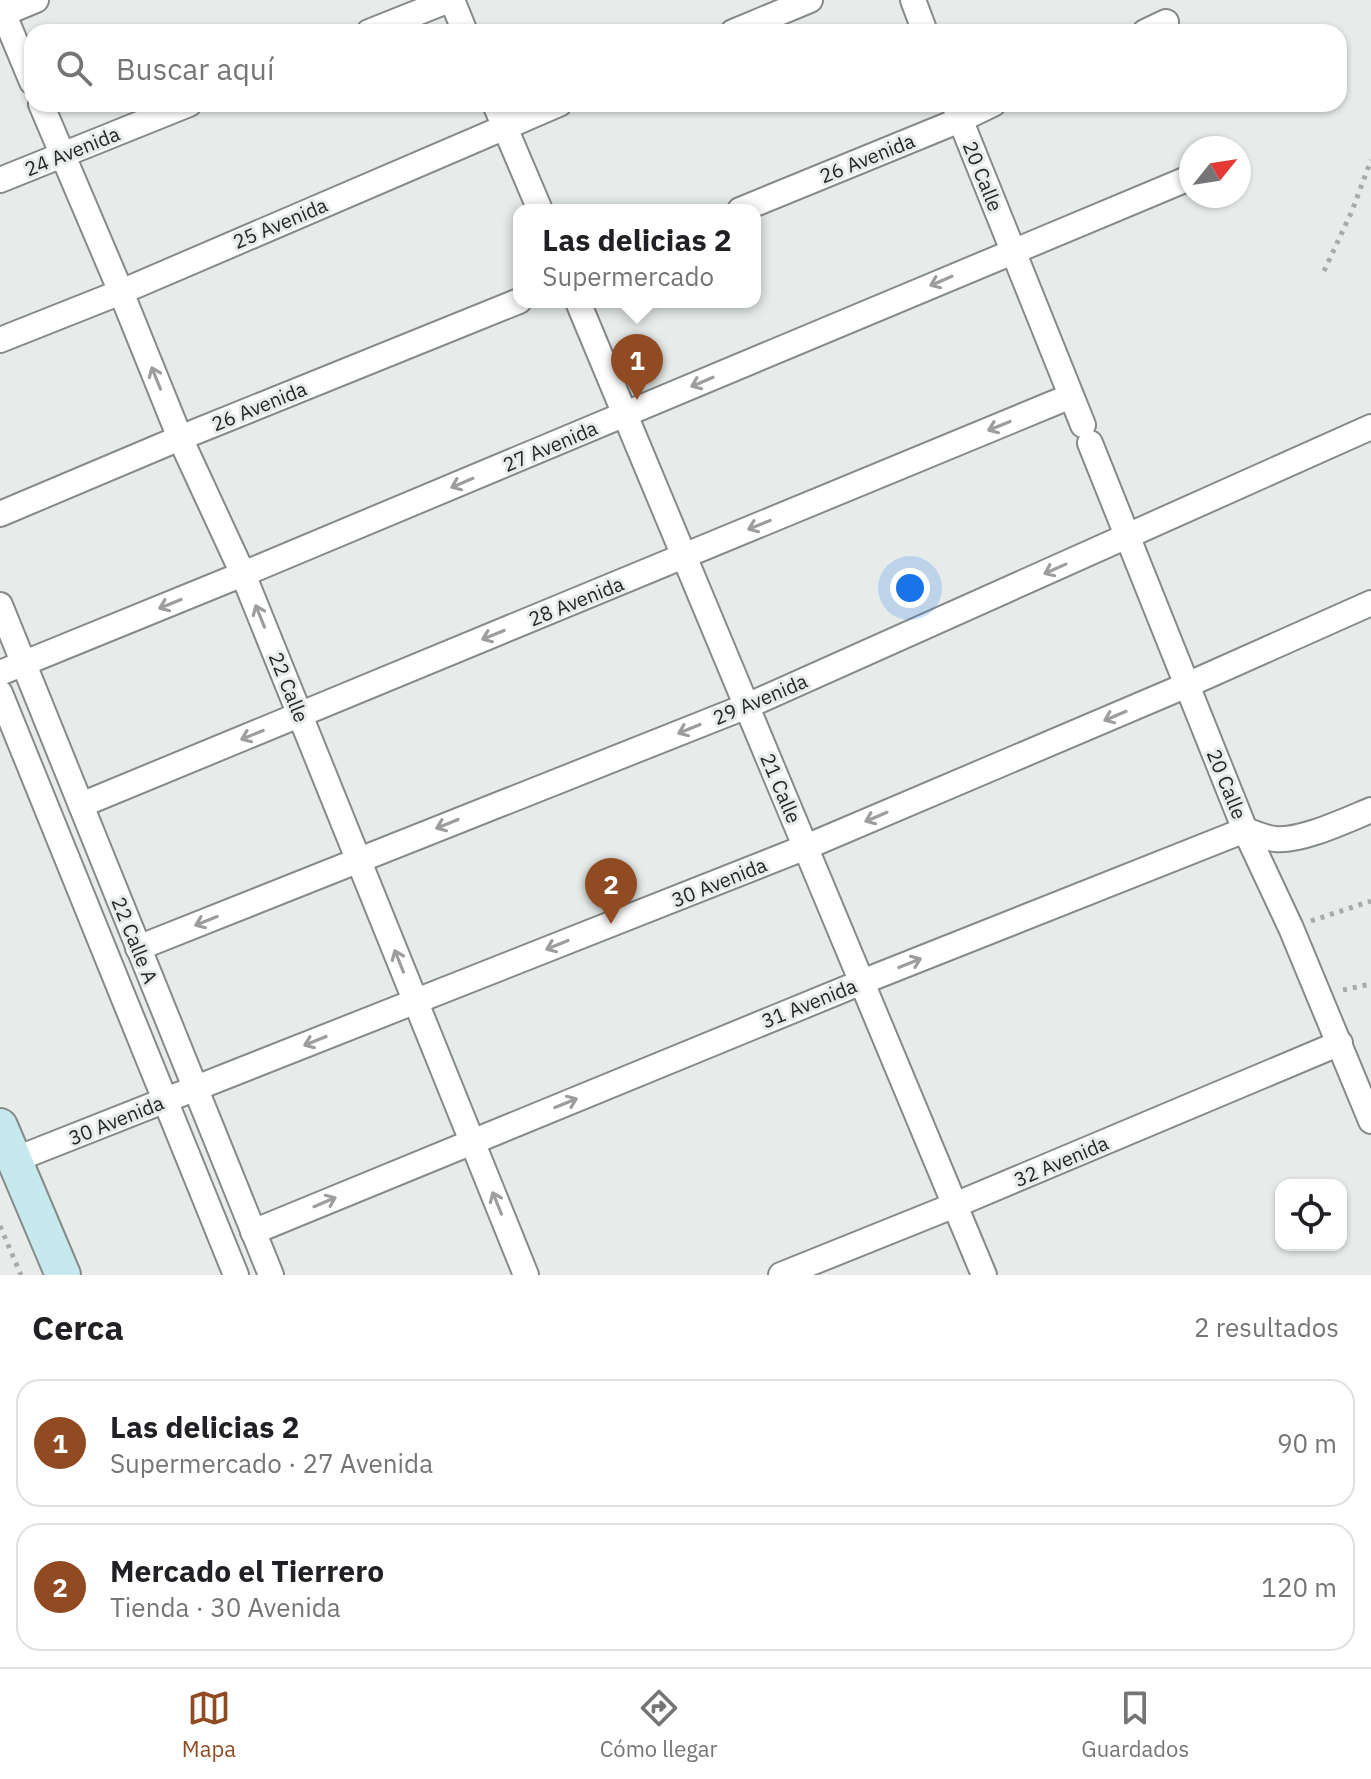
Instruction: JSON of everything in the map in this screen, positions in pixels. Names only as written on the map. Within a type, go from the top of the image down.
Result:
[{"type":"street","points":[[24,64],[1,11],[36,0]]},
{"type":"street","points":[[389,24],[450,0],[461,24]]},
{"type":"street","points":[[752,24],[810,0]]},
{"type":"street","points":[[913,0],[922,24]]},
{"type":"street","name":"22 Calle","points":[[44,112],[180,438],[243,574],[526,1275]]},
{"type":"street","name":"24 Avenida","points":[[0,180],[169,112]]},
{"type":"street","name":"26 Avenida","points":[[753,204],[957,112]]},
{"type":"street","name":"20 Calle","points":[[957,112],[1245,830],[1291,928],[1371,1121]]},
{"type":"street","points":[[500,115],[537,204]]},
{"type":"street","name":"25 Avenida","points":[[0,340],[121,292],[500,115]]},
{"type":"street","name":"27 Avenida","points":[[0,673],[1179,182]]},
{"type":"street","name":"26 Avenida","points":[[0,514],[513,303]]},
{"type":"street","name":"21 Calle","points":[[581,308],[984,1275]]},
{"type":"street","name":"28 Avenida","points":[[81,805],[1071,396]]},
{"type":"street","name":"29 Avenida","points":[[138,948],[747,706],[1371,427]]},
{"type":"street","name":"30 Avenida","points":[[14,1160],[806,847],[1371,603]]},
{"type":"street","name":"22 Calle A","points":[[0,605],[271,1275]]},
{"type":"street","name":"22 Calle A","points":[[0,693],[236,1275]]},
{"type":"street","points":[[1245,830],[1276,839],[1290,837],[1331,827],[1371,810]]},
{"type":"street","name":"31 Avenida","points":[[253,1232],[862,982],[1245,830]]},
{"type":"street","name":"32 Avenida","points":[[781,1275],[1340,1043]]},
{"type":"street","points":[[0,1126],[63,1275]]},
{"type":"path","points":[[1324,271],[1371,160]]},
{"type":"path","points":[[1291,928],[1371,901]]},
{"type":"path","points":[[0,1226],[21,1275]]},
{"type":"place","name":"Las delicias 2","points":[[637,400]]},
{"type":"place","name":"Mercado el Tierrero","points":[[611,924]]}]
